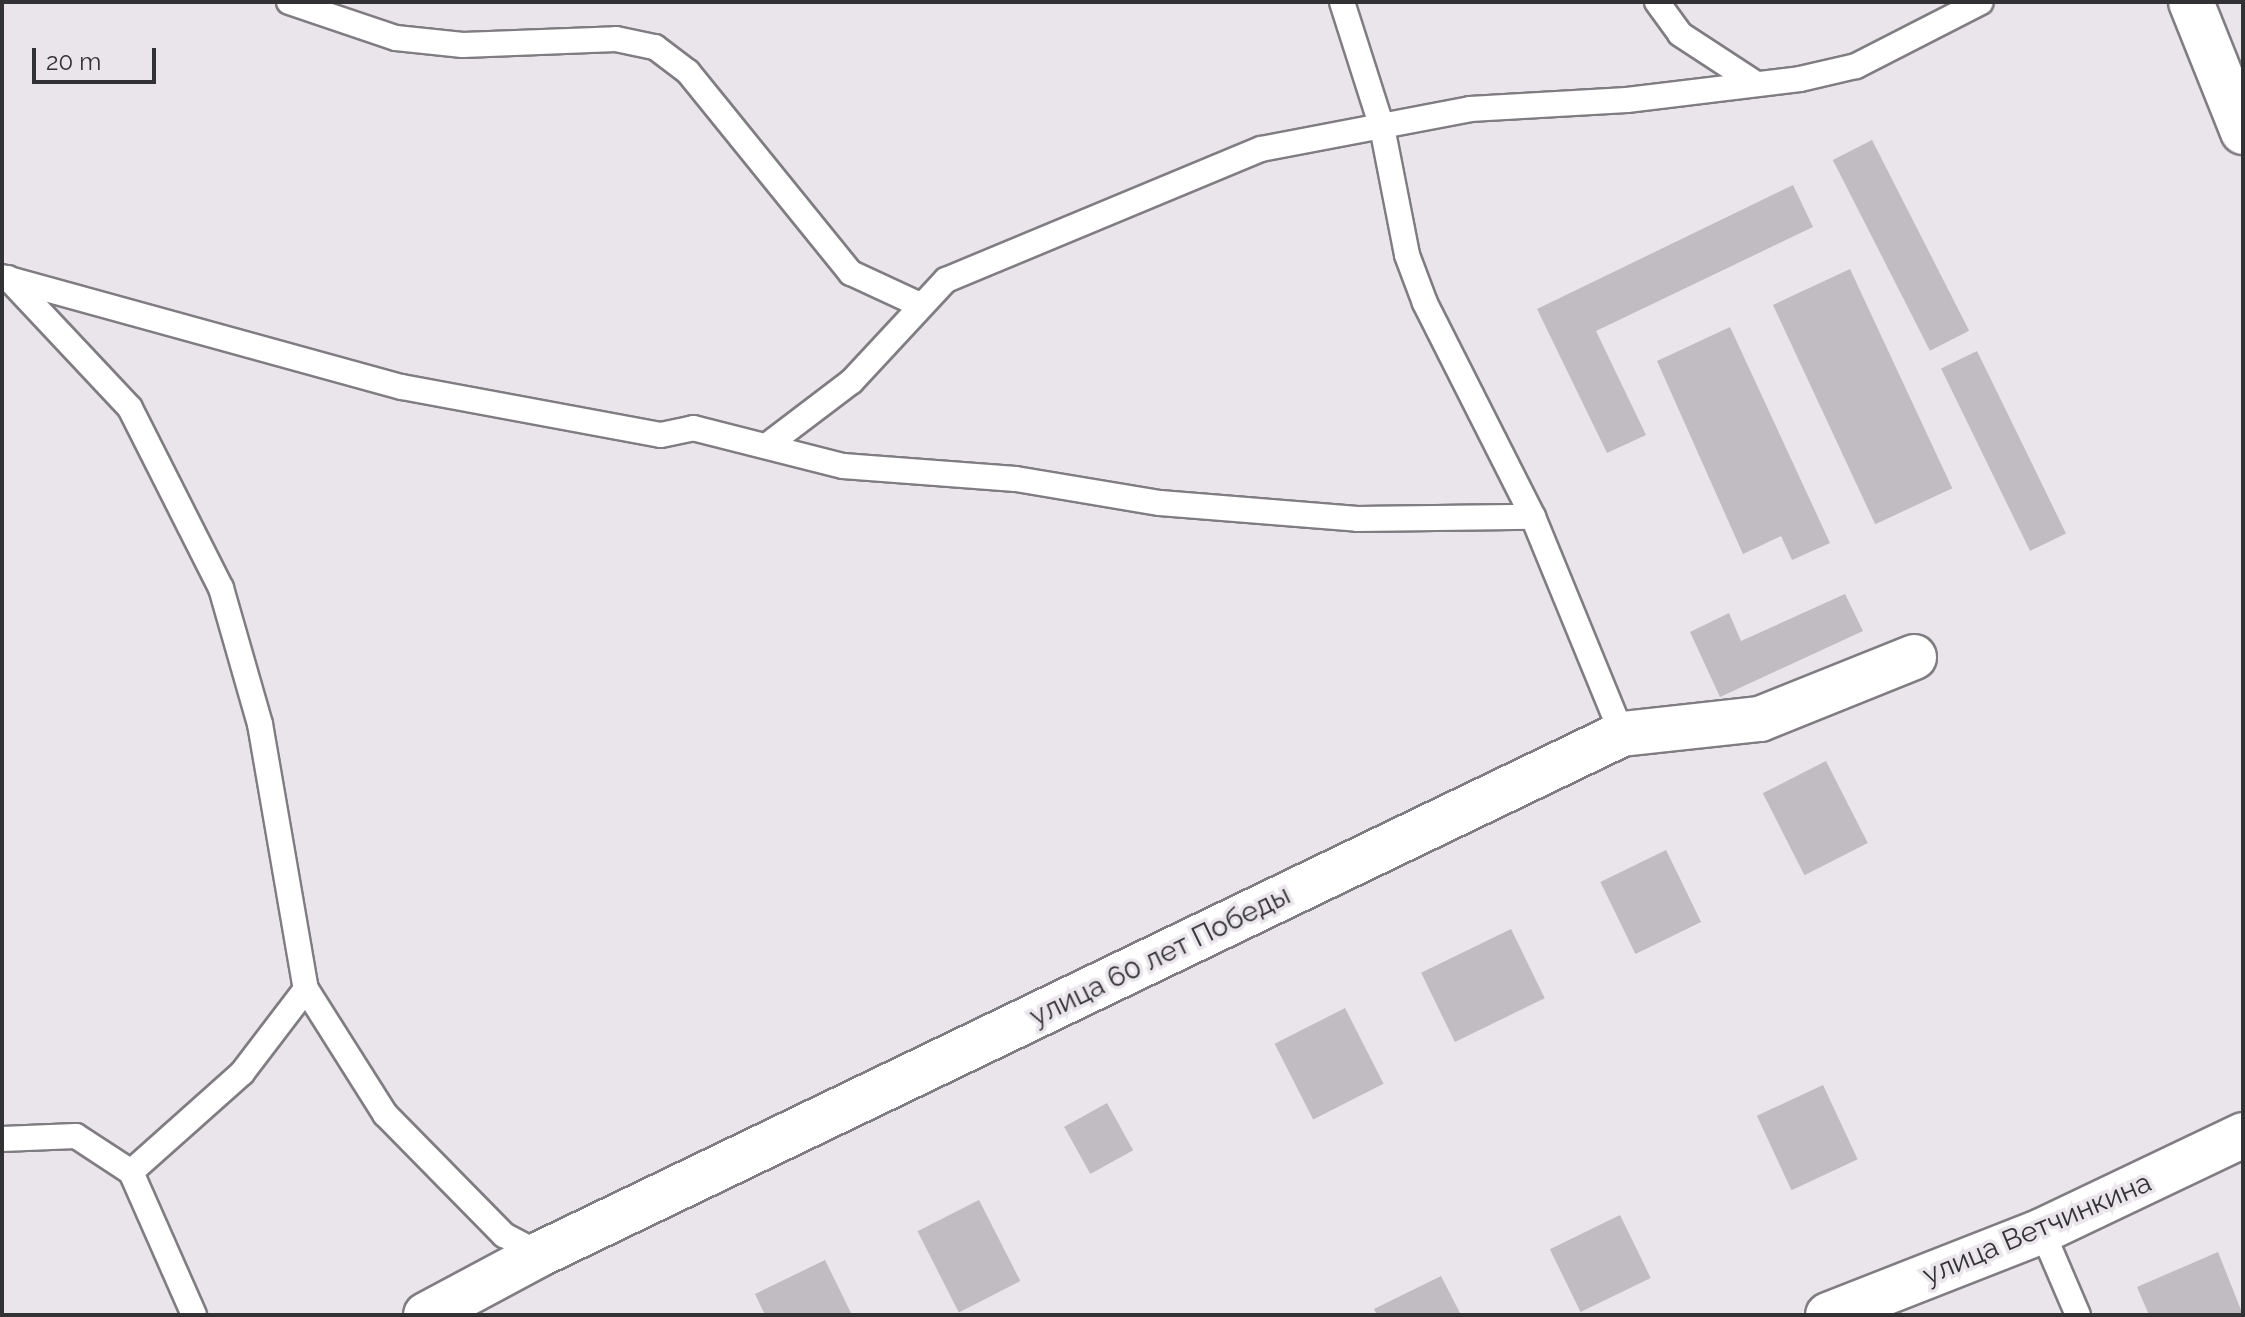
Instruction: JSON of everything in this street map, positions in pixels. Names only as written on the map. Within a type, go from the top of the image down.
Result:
[{"type":"street","points":[[2191,2],[2243,132]]},
{"type":"street","name":"улица 60 лет Победы","points":[[426,1315],[540,1254],[1622,734],[1760,719],[1914,657]]},
{"type":"street","name":"улица Ветчинкина","points":[[1828,1315],[2042,1231],[2243,1135]]},
{"type":"lane","points":[[289,2],[396,38],[463,45],[616,39],[655,47],[706,92],[851,273],[918,304]]},
{"type":"lane","points":[[1342,2],[1382,127],[1407,255],[1425,303],[1533,517],[1622,734]]},
{"type":"lane","points":[[1657,2],[1680,34],[1755,83]]},
{"type":"lane","points":[[769,444],[852,381],[918,304],[946,280],[1261,149],[1470,109],[1627,100],[1856,66],[1981,2]]},
{"type":"lane","points":[[5,277],[402,387],[661,435],[693,428],[769,444],[843,466],[1016,479],[1160,503],[1357,519],[1533,517]]},
{"type":"lane","points":[[5,277],[130,408],[221,588],[260,724],[306,989],[385,1114],[504,1235],[540,1254]]},
{"type":"lane","points":[[131,1172],[242,1073],[306,989]]},
{"type":"lane","points":[[2,1139],[76,1136],[131,1172],[194,1315]]},
{"type":"lane","points":[[2042,1231],[2078,1315]]},
{"type":"building","points":[[1872,140],[1969,331],[1930,351],[1833,160]]},
{"type":"building","points":[[1793,185],[1813,227],[1596,331],[1646,435],[1607,453],[1537,309]]},
{"type":"building","points":[[1850,269],[1952,488],[1875,524],[1773,305]]},
{"type":"building","points":[[1730,327],[1830,543],[1792,560],[1781,536],[1743,554],[1657,361]]},
{"type":"building","points":[[1977,351],[2066,533],[2030,551],[1941,369]]},
{"type":"building","points":[[1845,594],[1863,631],[1720,697],[1690,632],[1729,613],[1741,641]]},
{"type":"building","points":[[1826,761],[1868,843],[1805,875],[1763,793]]},
{"type":"building","points":[[1666,850],[1701,922],[1635,954],[1600,882]]},
{"type":"building","points":[[1511,929],[1545,998],[1455,1042],[1421,973]]},
{"type":"building","points":[[1345,1008],[1384,1084],[1313,1120],[1275,1044]]},
{"type":"building","points":[[1823,1085],[1858,1159],[1791,1190],[1757,1116]]},
{"type":"building","points":[[1107,1103],[1133,1150],[1090,1174],[1064,1127]]},
{"type":"building","points":[[979,1200],[1020,1281],[959,1312],[918,1231]]},
{"type":"building","points":[[1620,1215],[1651,1278],[1581,1312],[1550,1249]]},
{"type":"building","points":[[2218,1252],[2243,1315],[2149,1315],[2137,1287]]},
{"type":"building","points":[[825,1260],[852,1315],[765,1315],[755,1294]]},
{"type":"building","points":[[1441,1276],[1461,1315],[1377,1315],[1374,1309]]}]
